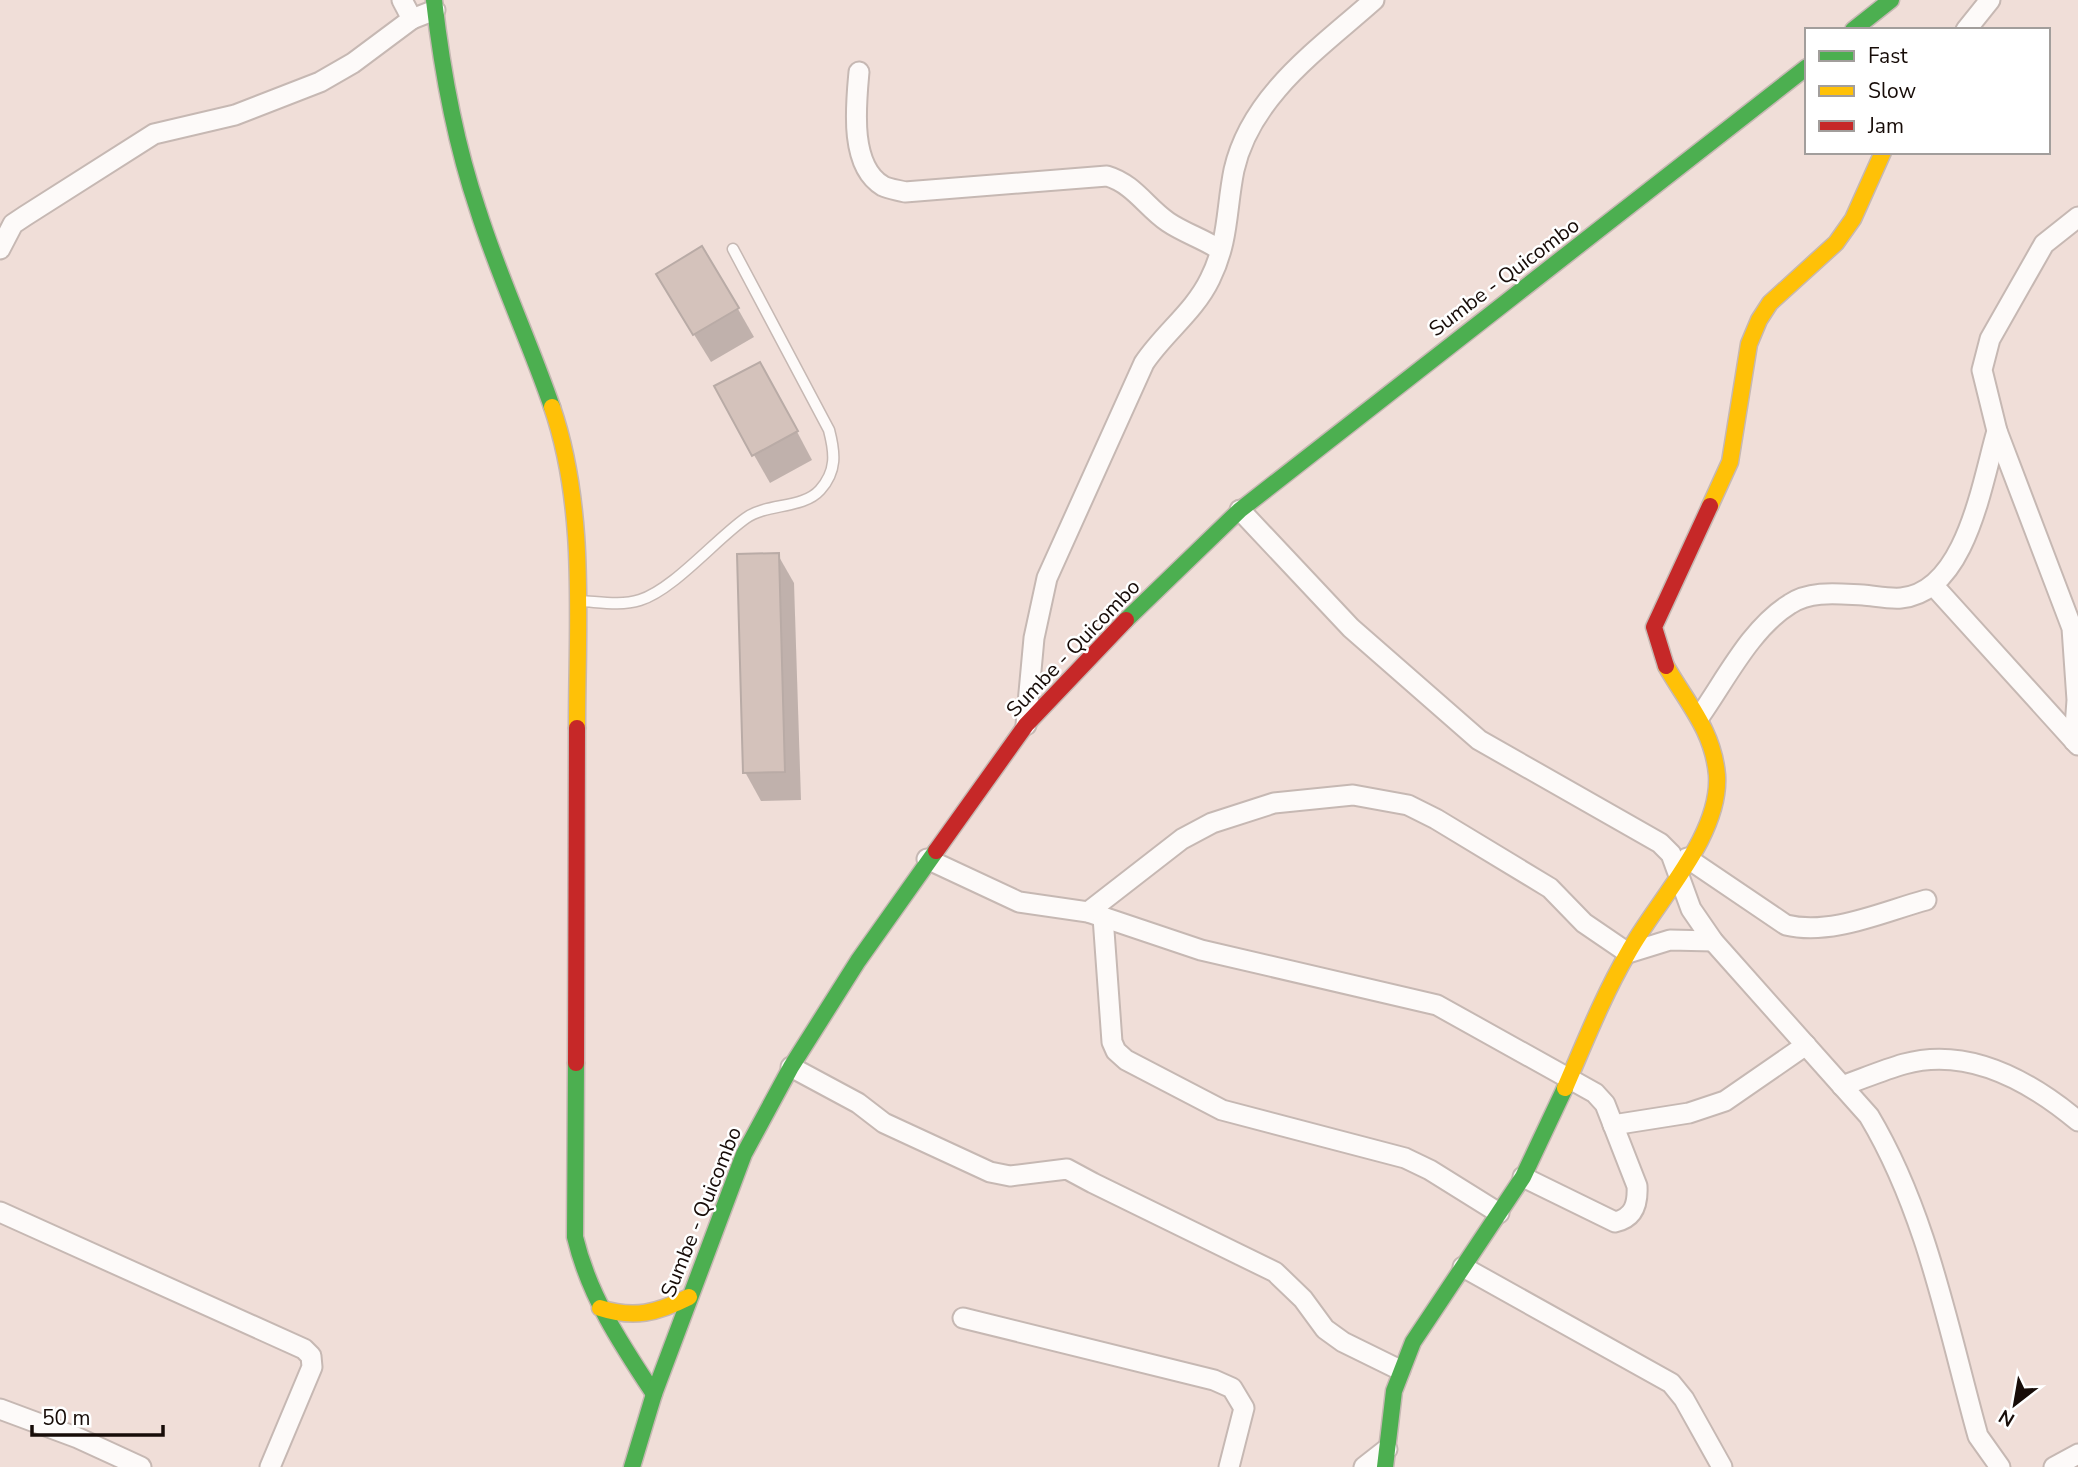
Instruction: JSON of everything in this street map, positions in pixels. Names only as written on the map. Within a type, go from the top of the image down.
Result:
[{"type":"main road","points":[[1856,28],[1891,0]]},
{"type":"main road","points":[[435,5],[458,137],[486,236],[565,449],[573,499],[577,601],[575,1237],[580,1266],[600,1308],[654,1394]]},
{"type":"main road","name":"Sumbe - Quicombo","points":[[632,1467],[654,1394],[744,1154],[790,1067],[928,859],[1026,725],[1120,626],[1240,510],[1805,69]]},
{"type":"main road","points":[[1386,1458],[1400,1370],[1429,1311],[1463,1267],[1523,1177],[1628,953],[1708,822],[1716,795],[1716,768],[1700,716],[1666,669],[1656,650],[1654,627],[1730,462],[1749,344],[1759,320],[1770,303],[1842,235],[1853,219],[1882,154]]},
{"type":"main road","points":[[600,1308],[625,1317],[647,1316],[689,1297]]},
{"type":"street","points":[[402,0],[412,19]]},
{"type":"street","points":[[1026,725],[1034,638],[1053,560],[1144,363],[1156,345],[1193,308],[1210,278],[1229,218],[1233,172],[1241,144],[1265,101],[1374,0]]},
{"type":"street","points":[[1968,28],[1990,0]]},
{"type":"street","points":[[0,249],[13,224],[154,134],[235,116],[320,82],[353,63],[435,5]]},
{"type":"street","points":[[859,72],[855,126],[865,164],[882,186],[905,192],[1107,176],[1130,186],[1170,223],[1200,236],[1220,250]]},
{"type":"street","points":[[2076,743],[2077,700],[2072,628],[1997,431],[1984,384],[1983,354],[2044,244],[2078,217]]},
{"type":"street","points":[[1700,716],[1764,624],[1791,603],[1814,594],[1902,598],[1933,586],[1951,566],[1961,548],[1997,431]]},
{"type":"street","points":[[1240,510],[1351,628],[1479,740],[1636,827],[1683,864],[1786,925],[1802,929],[1821,929],[1926,900]]},
{"type":"street","points":[[1933,586],[2076,743]]},
{"type":"street","points":[[1095,915],[1182,839],[1212,823],[1274,803],[1353,795],[1408,805],[1436,819],[1550,888],[1584,923],[1628,953],[1670,940],[1713,941]]},
{"type":"street","points":[[928,859],[1006,898],[1095,915],[1201,950],[1437,1005],[1595,1093],[1605,1104],[1637,1186],[1634,1210],[1626,1220],[1615,1222],[1523,1177]]},
{"type":"street","points":[[1683,864],[1691,909],[1713,941],[1869,1116],[1902,1175],[1912,1200],[1978,1436],[2000,1467]]},
{"type":"street","points":[[1095,915],[1112,1042],[1116,1051],[1126,1060],[1222,1110],[1384,1150],[1405,1158],[1430,1170],[1499,1213]]},
{"type":"street","points":[[1613,1125],[1689,1113],[1725,1101],[1806,1045]]},
{"type":"street","points":[[1842,1086],[1906,1063],[1954,1060],[2011,1074],[2078,1121]]},
{"type":"street","points":[[790,1067],[858,1103],[884,1123],[990,1172],[1010,1176],[1067,1169],[1081,1174],[1093,1183],[1275,1272],[1303,1299],[1325,1329],[1343,1342],[1400,1370]]},
{"type":"street","points":[[0,1212],[304,1349],[311,1356],[312,1367],[270,1467]]},
{"type":"street","points":[[1463,1267],[1671,1383],[1684,1399],[1722,1467]]},
{"type":"street","points":[[963,1318],[1132,1357],[1214,1380],[1232,1388],[1244,1408],[1229,1467]]},
{"type":"street","points":[[0,1409],[78,1438],[141,1467]]},
{"type":"street","points":[[279,1446],[285,1467]]},
{"type":"street","points":[[2054,1467],[2078,1454]]},
{"type":"street","points":[[1364,1467],[1386,1458]]},
{"type":"lane","points":[[577,601],[623,603],[642,600],[662,588],[747,517],[767,508],[810,498],[819,492],[833,468],[835,452],[829,430],[733,249]]},
{"type":"building","points":[[702,246],[739,308],[693,335],[656,274]]},
{"type":"building","points":[[760,362],[798,431],[752,456],[714,386]]},
{"type":"building","points":[[779,553],[785,772],[743,773],[737,554]]},
{"type":"traffic: fast","points":[[434,0],[450,106],[470,184],[495,260],[552,407]]},
{"type":"traffic: fast","points":[[1856,28],[1891,0]]},
{"type":"traffic: fast","points":[[1126,620],[1240,510],[1805,69]]},
{"type":"traffic: fast","points":[[632,1467],[654,1394],[744,1154],[791,1067],[858,961],[936,851]]},
{"type":"traffic: fast","points":[[576,1063],[575,1237],[597,1299],[654,1394]]},
{"type":"traffic: fast","points":[[1385,1467],[1394,1391],[1413,1342],[1523,1177],[1565,1088]]},
{"type":"traffic: slow","points":[[1710,506],[1730,462],[1749,344],[1759,320],[1770,303],[1836,243],[1853,219],[1882,154]]},
{"type":"traffic: slow","points":[[552,407],[571,485],[575,525],[578,566],[577,728]]},
{"type":"traffic: slow","points":[[1565,1088],[1619,969],[1698,845],[1709,822],[1715,798],[1715,759],[1705,730],[1666,666]]},
{"type":"traffic: slow","points":[[600,1308],[624,1313],[645,1313],[689,1297]]},
{"type":"traffic: jam","points":[[1666,666],[1654,627],[1710,506]]},
{"type":"traffic: jam","points":[[936,851],[1026,725],[1126,620]]},
{"type":"traffic: jam","points":[[576,1063],[577,728]]}]
